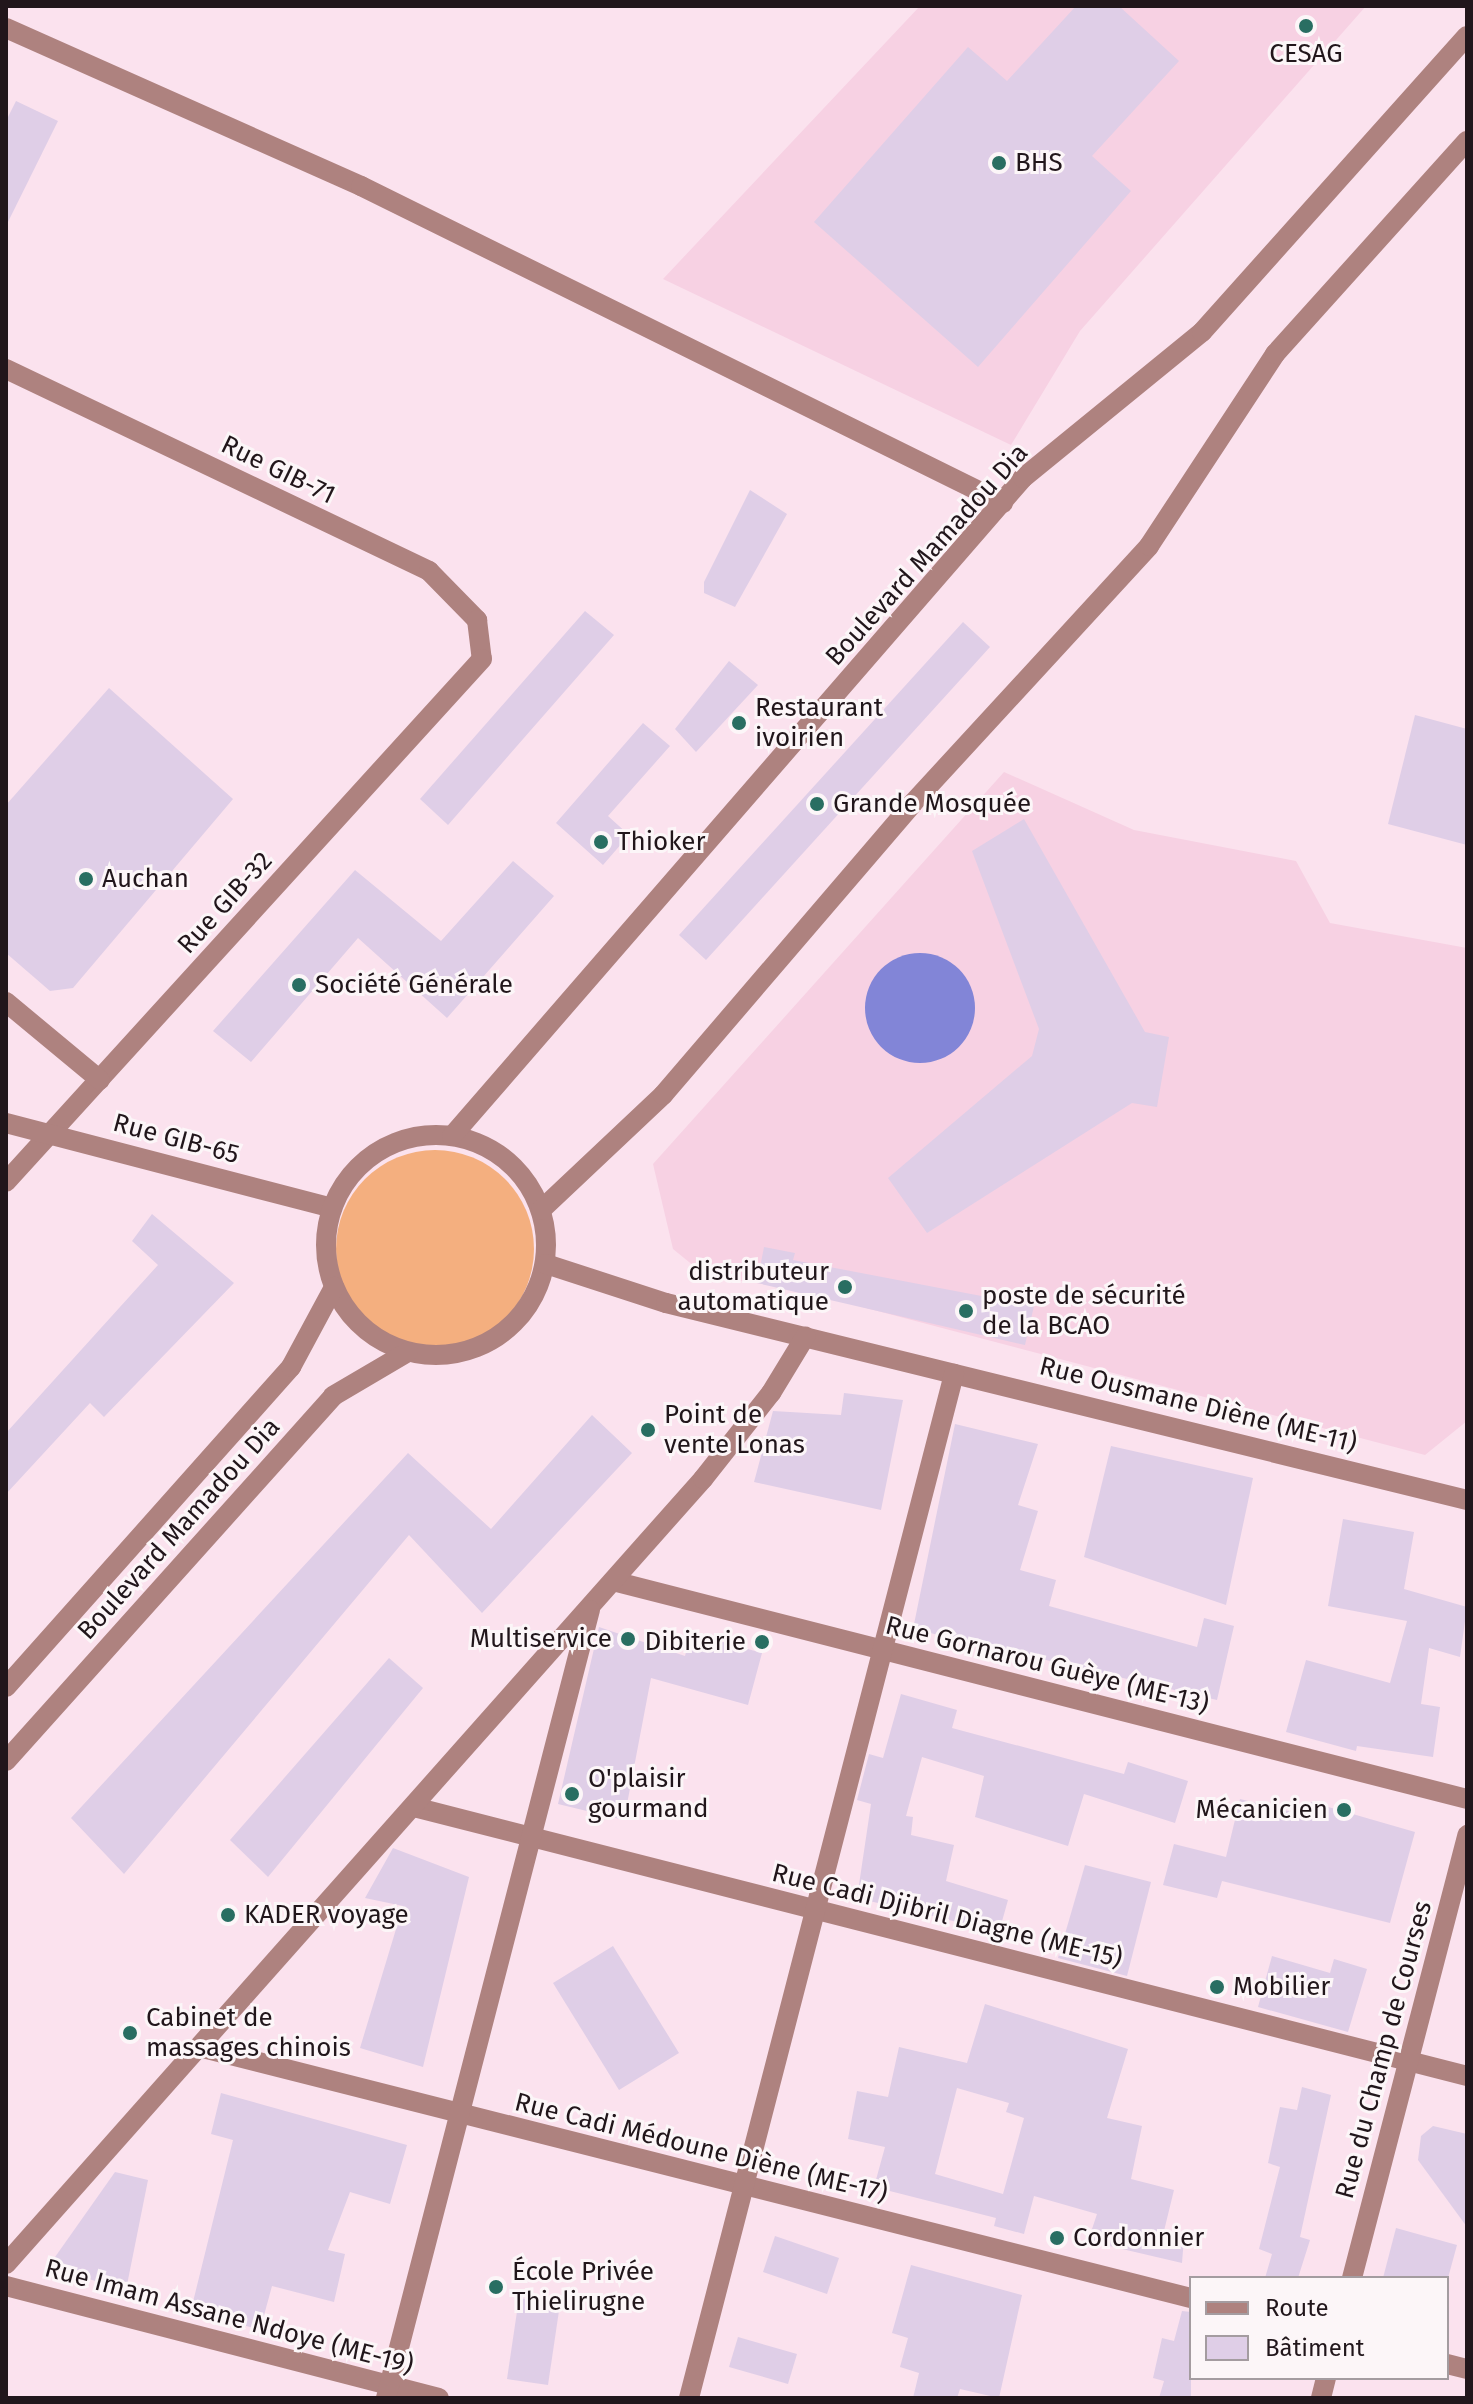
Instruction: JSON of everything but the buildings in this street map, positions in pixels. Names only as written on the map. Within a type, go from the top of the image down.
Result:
[{"type":"street","points":[[6,28],[361,186],[1003,503]]},
{"type":"street","name":"Boulevard Mamadou Dia","points":[[452,1136],[1003,503],[1202,332],[1467,36]]},
{"type":"street","points":[[541,1210],[663,1095],[912,804],[1149,546],[1275,354],[1467,141]]},
{"type":"street","name":"Rue GIB-71","points":[[6,369],[429,571],[477,620],[482,659]]},
{"type":"street","name":"Rue GIB-32","points":[[6,1182],[482,659]]},
{"type":"street","points":[[6,1002],[100,1080]]},
{"type":"street","name":"Rue GIB-65","points":[[6,1123],[332,1208]]},
{"type":"street","points":[[452,1136],[509,1162],[541,1210],[546,1264],[528,1308],[494,1341],[449,1356],[400,1350],[358,1322],[334,1287],[325,1246],[332,1208],[363,1162],[387,1146],[452,1136]]},
{"type":"street","name":"Rue Ousmane Diène (ME-11)","points":[[546,1264],[805,1337],[1467,1500]]},
{"type":"street","name":"Boulevard Mamadou Dia","points":[[6,1687],[291,1367],[334,1287]]},
{"type":"street","points":[[6,2264],[591,1607],[771,1393],[805,1337]]},
{"type":"street","name":"Boulevard Mamadou Dia","points":[[6,1761],[333,1396],[400,1350]]},
{"type":"street","points":[[689,2398],[954,1374]]},
{"type":"street","name":"Rue Gornarou Guèye (ME-13)","points":[[613,1581],[1467,1799]]},
{"type":"street","points":[[388,2392],[591,1607]]},
{"type":"street","name":"Rue Cadi Djibril Diagne (ME-15)","points":[[414,1807],[1467,2076]]},
{"type":"street","name":"Rue du Champ de Courses","points":[[1353,2276],[1467,1835]]},
{"type":"street","name":"Rue Cadi Médoune Diène (ME-17)","points":[[199,2047],[1189,2298]]},
{"type":"street","name":"Rue Imam Assane Ndoye (ME-19)","points":[[6,2286],[388,2392],[439,2398]]},
{"type":"shaded area","name":"BHS","points":[[920,6],[1366,6],[1080,331],[1011,445],[663,279]]},
{"type":"shaded area","points":[[1004,772],[1134,830],[1296,861],[1330,923],[1467,948],[1467,1421],[1425,1455],[794,1289],[705,1275],[673,1249],[653,1164]]},
{"type":"shaded area","points":[[435,1150],[473,1158],[505,1179],[526,1211],[534,1249],[526,1287],[505,1319],[473,1340],[435,1348],[397,1340],[365,1319],[344,1287],[336,1249],[344,1211],[365,1179],[397,1158]]},
{"type":"water","points":[[920,953],[941,957],[959,969],[971,987],[975,1008],[971,1029],[959,1047],[941,1059],[920,1063],[899,1059],[881,1047],[869,1029],[865,1008],[869,987],[881,969],[899,957]]},
{"type":"place","name":"CESAG","points":[[1306,26]]},
{"type":"place","name":"BHS","points":[[999,163]]},
{"type":"place","name":"Restaurant ivoirien","points":[[739,723]]},
{"type":"place","name":"Grande Mosquée","points":[[817,804]]},
{"type":"place","name":"Thioker","points":[[601,842]]},
{"type":"place","name":"Auchan","points":[[86,879]]},
{"type":"place","name":"Société Générale","points":[[299,985]]},
{"type":"place","name":"distributeur automatique","points":[[845,1287]]},
{"type":"place","name":"poste de sécurité de la BCAO","points":[[966,1311]]},
{"type":"place","name":"Point de vente Lonas","points":[[648,1430]]},
{"type":"place","name":"Multiservice","points":[[628,1639]]},
{"type":"place","name":"Dibiterie","points":[[762,1642]]},
{"type":"place","name":"O'plaisir gourmand","points":[[572,1794]]},
{"type":"place","name":"Mécanicien","points":[[1344,1810]]},
{"type":"place","name":"KADER voyage","points":[[228,1915]]},
{"type":"place","name":"Mobilier","points":[[1217,1987]]},
{"type":"place","name":"Cabinet de massages chinois","points":[[130,2033]]},
{"type":"place","name":"Cordonnier","points":[[1057,2238]]},
{"type":"place","name":"École Privée Thielirugne","points":[[496,2287]]}]
